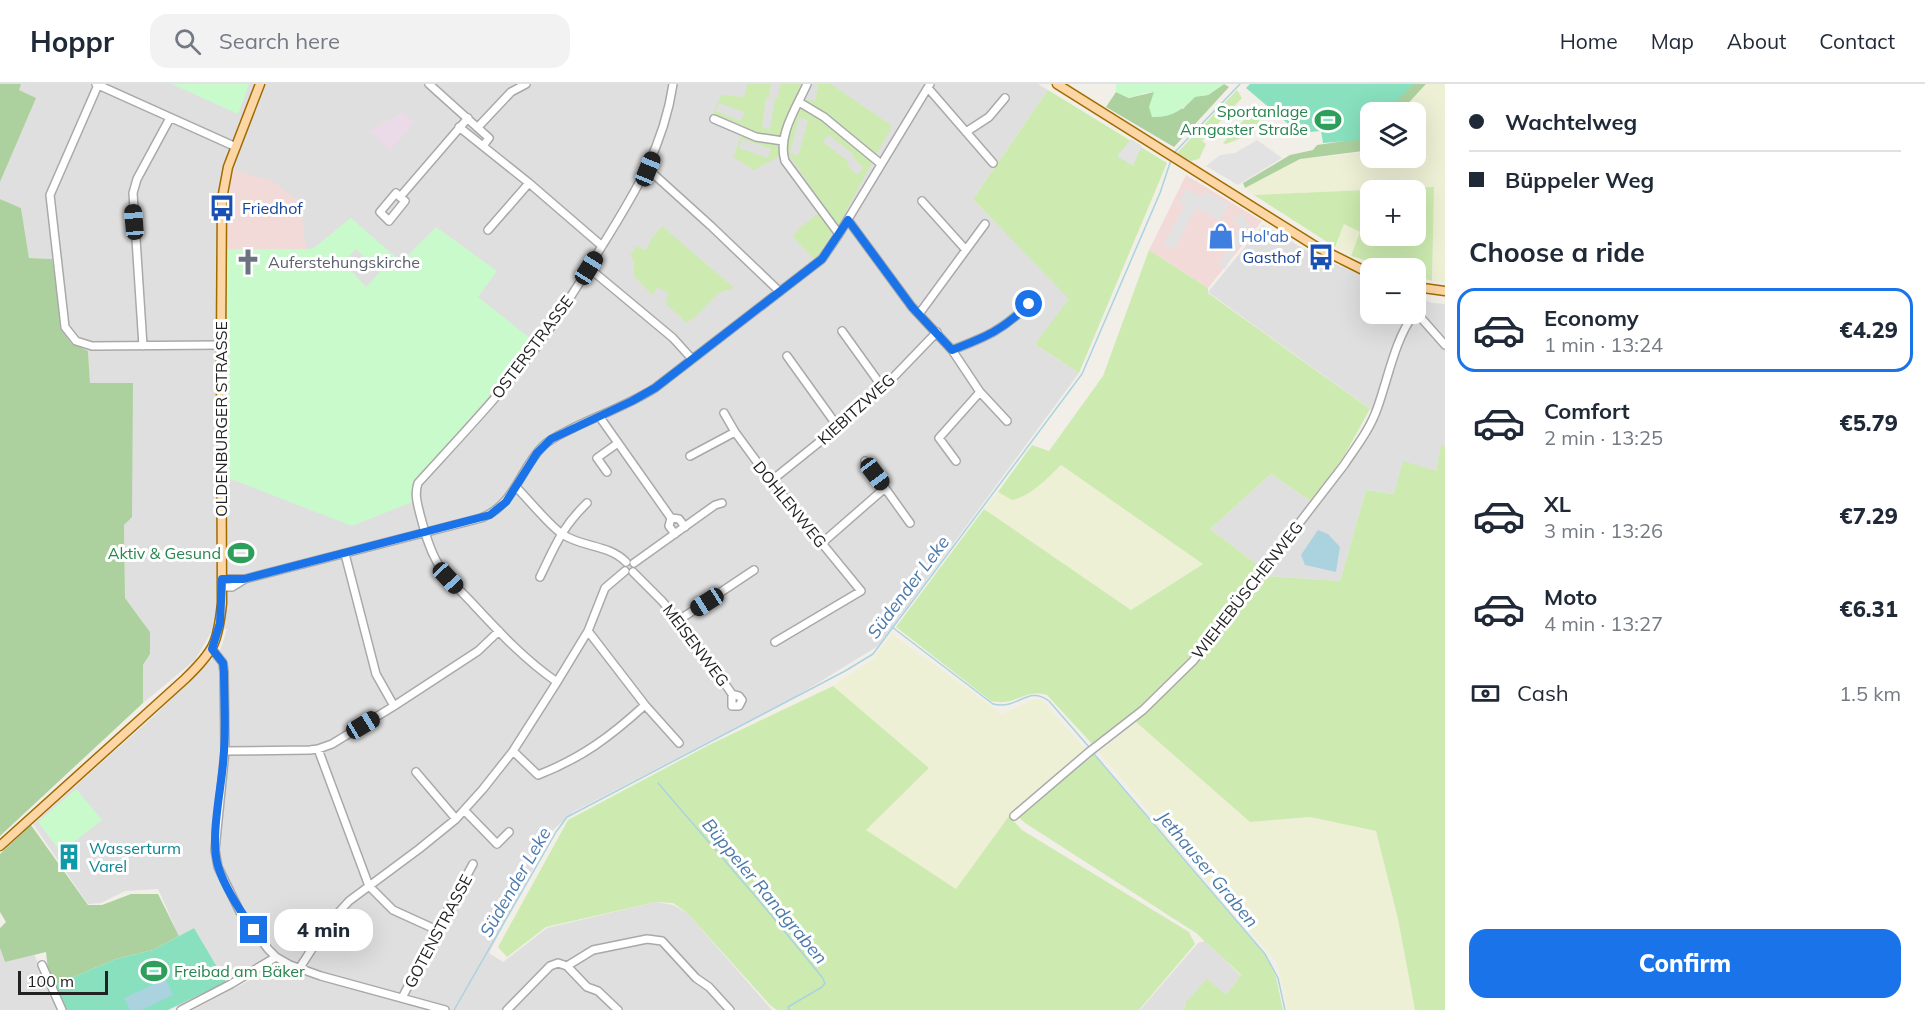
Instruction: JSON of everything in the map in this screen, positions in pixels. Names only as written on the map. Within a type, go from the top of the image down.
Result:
[{"type":"main road","name":"OLDENBURGER STRASSE","points":[[0,846],[185,679],[212,649],[220,623],[222,583],[222,200],[224,183],[260,84]]},
{"type":"main road","points":[[1058,84],[1315,246],[1360,268]]},
{"type":"main road","points":[[1426,289],[1445,291]]},
{"type":"street","points":[[429,84],[489,138],[483,146]]},
{"type":"street","points":[[478,127],[511,92],[526,84]]},
{"type":"street","points":[[665,84],[673,85]]},
{"type":"street","points":[[807,84],[783,141],[783,152],[785,160],[839,234]]},
{"type":"street","points":[[221,345],[92,346],[76,341],[65,327],[63,317],[50,195],[97,85],[236,147]]},
{"type":"street","name":"OSTERSTRASSE","points":[[556,682],[536,668],[442,569],[425,533],[416,498],[418,483],[480,416],[538,345],[589,268],[648,169],[669,111],[673,85]]},
{"type":"street","points":[[222,583],[425,533],[490,515],[499,509],[537,453],[551,439],[646,393],[822,259],[929,86],[993,163]]},
{"type":"street","points":[[966,132],[989,117],[1005,98]]},
{"type":"street","points":[[799,102],[824,117],[880,164]]},
{"type":"street","points":[[143,345],[133,193],[137,178],[170,118]]},
{"type":"street","points":[[400,197],[468,118]]},
{"type":"street","points":[[714,119],[756,136],[783,141]]},
{"type":"street","points":[[459,127],[602,246]]},
{"type":"street","points":[[648,169],[779,291]]},
{"type":"street","points":[[488,230],[529,183]]},
{"type":"street","points":[[922,201],[966,250]]},
{"type":"street","points":[[848,220],[919,314],[952,350],[980,392],[1007,421]]},
{"type":"street","points":[[919,314],[985,224]]},
{"type":"street","points":[[589,268],[673,338],[692,359]]},
{"type":"street","points":[[952,350],[981,339],[1006,325],[1029,304]]},
{"type":"street","name":"WIEHEBÜSCHENWEG","points":[[1014,816],[1089,752],[1143,710],[1167,688],[1207,644],[1361,440],[1376,411],[1407,324]]},
{"type":"street","points":[[1426,324],[1445,345]]},
{"type":"street","points":[[842,331],[883,388]]},
{"type":"street","name":"KIEBITZWEG","points":[[771,482],[883,388],[937,332]]},
{"type":"street","points":[[787,356],[838,428]]},
{"type":"street","points":[[956,461],[939,438],[980,392]]},
{"type":"street","name":"DOHLENWEG","points":[[724,413],[771,482],[861,591],[775,642]]},
{"type":"street","points":[[599,416],[671,518],[679,519],[685,527]]},
{"type":"street","points":[[690,456],[735,432]]},
{"type":"street","points":[[607,472],[597,458],[618,443]]},
{"type":"street","points":[[865,461],[910,523]]},
{"type":"street","points":[[516,487],[561,533],[580,543],[609,549],[626,562],[634,563]]},
{"type":"street","points":[[822,543],[885,488]]},
{"type":"street","points":[[540,577],[561,533],[587,503]]},
{"type":"street","points":[[634,563],[715,505],[722,503]]},
{"type":"street","points":[[671,518],[669,526],[675,534]]},
{"type":"street","points":[[345,554],[376,674],[393,706]]},
{"type":"street","points":[[625,571],[623,566],[626,562]]},
{"type":"street","points":[[625,571],[633,572],[634,563]]},
{"type":"street","points":[[679,620],[754,570]]},
{"type":"street","points":[[299,969],[328,924],[349,901],[456,819],[491,780],[513,751],[588,631],[605,588],[625,571]]},
{"type":"street","name":"MEISENWEG","points":[[633,572],[679,620],[732,693]]},
{"type":"street","points":[[225,751],[318,749],[332,744],[478,651],[499,631]]},
{"type":"street","points":[[588,631],[645,705],[678,742]]},
{"type":"street","points":[[212,649],[223,663],[225,751],[215,850],[218,867],[240,912],[276,957],[299,969],[445,1010]]},
{"type":"street","points":[[513,751],[538,775],[562,766],[586,753],[611,735],[645,705]]},
{"type":"street","points":[[318,749],[369,886],[393,910],[436,930]]},
{"type":"street","points":[[416,772],[456,819]]},
{"type":"street","points":[[464,810],[497,844],[508,832]]},
{"type":"street","name":"GOTENSTRASSE","points":[[402,998],[473,864]]},
{"type":"street","points":[[567,966],[592,950],[647,939],[662,941],[730,1010]]},
{"type":"street","points":[[181,1010],[276,957]]},
{"type":"street","points":[[512,1008],[550,966],[558,963],[567,966],[587,987],[598,991],[618,1010]]},
{"type":"street","points":[[42,965],[62,1010]]},
{"type":"shaded area","points":[[21,84],[1038,84],[1048,90],[973,199],[1070,299],[1035,344],[1079,373],[878,646],[792,699],[573,812],[553,830],[489,953],[503,962],[547,928],[656,902],[673,905],[687,913],[772,1010],[193,1010],[252,979],[251,968],[226,982],[194,928],[179,936],[158,889],[125,891],[101,903],[88,904],[33,824],[155,715],[214,657],[221,648],[227,629],[213,629],[195,660],[143,703],[143,665],[150,654],[150,632],[125,598],[124,525],[132,383],[90,384],[88,351],[71,343],[64,333],[52,259],[29,258],[21,208],[0,199],[0,182],[35,98],[18,90]]},
{"type":"shaded area","points":[[403,112],[414,122],[390,150],[370,131]]},
{"type":"shaded area","points":[[1131,139],[1142,146],[1133,166],[1117,156]]},
{"type":"shaded area","points":[[1257,140],[1282,158],[1238,185],[1206,166],[1220,155],[1235,153]]},
{"type":"shaded area","points":[[230,169],[272,181],[300,202],[306,249],[223,249]]},
{"type":"shaded area","points":[[1186,175],[1262,221],[1208,288],[1149,250]]},
{"type":"shaded area","points":[[1186,189],[1201,197],[1204,191],[1229,204],[1220,220],[1196,208],[1174,249],[1164,244],[1185,205],[1179,202]]},
{"type":"shaded area","points":[[1241,213],[1246,216],[1244,220],[1250,224],[1225,269],[1219,266],[1241,225],[1232,220],[1234,216],[1239,218]]},
{"type":"shaded area","points":[[1263,225],[1314,255],[1360,274],[1360,324],[1426,324],[1426,301],[1445,304],[1445,446],[1441,446],[1436,471],[1394,494],[1366,490],[1340,581],[1265,576],[1340,477],[1380,416],[1208,292]]},
{"type":"shaded area","points":[[1271,474],[1312,502],[1263,569],[1210,529]]},
{"type":"shaded area","points":[[1205,941],[1241,976],[1226,995],[1186,1002],[1184,1010],[1140,1010],[1198,943]]},
{"type":"shaded area","points":[[0,948],[5,962],[34,954],[58,1010],[0,1010]]},
{"type":"green space","points":[[0,84],[21,84],[19,90],[36,98],[0,182]]},
{"type":"green space","points":[[172,84],[249,84],[238,114]]},
{"type":"green space","points":[[747,84],[771,84],[769,97],[766,97],[762,128],[770,129],[775,98],[778,98],[780,84],[808,84],[806,99],[815,101],[818,85],[813,84],[831,84],[892,126],[839,224],[815,260],[793,237],[798,229],[825,208],[787,152],[754,170],[733,157],[745,126],[713,114],[721,95],[744,97]],"holes":[[[719,103],[744,112],[741,121],[716,111]],[[799,118],[808,120],[798,156],[790,153]],[[829,135],[854,155],[853,157],[863,168],[857,175],[847,165],[849,162],[823,142]],[[742,139],[771,149],[768,158],[739,148]]]},
{"type":"green space","points":[[1116,84],[1224,84],[1208,95],[1195,97],[1176,112],[1152,117],[1149,107],[1154,92],[1129,98],[1116,92]]},
{"type":"green space","points":[[1224,84],[1229,87],[1174,147],[1106,107],[1116,92],[1129,98],[1154,92],[1183,109],[1195,96],[1208,95]]},
{"type":"green space","name":"Sportanlage Arngaster Straße","points":[[1250,84],[1413,84],[1396,102],[1360,102],[1359,140],[1323,143],[1321,131],[1299,133],[1246,88]]},
{"type":"green space","points":[[1411,84],[1426,84],[1409,102],[1394,102]]},
{"type":"green space","points":[[1426,84],[1445,84],[1445,282],[1433,281],[1433,187],[1426,187],[1426,180],[1360,180],[1360,190],[1254,195],[1245,188],[1300,159],[1360,153],[1360,168],[1426,168],[1426,102],[1409,102]]},
{"type":"green space","points":[[1048,90],[1167,163],[1079,373],[1035,344],[1069,299],[973,199]]},
{"type":"green space","points":[[1237,90],[1242,98],[1202,141],[1206,144],[1199,159],[1191,161],[1177,153]]},
{"type":"green space","points":[[1255,111],[1260,114],[1259,120],[1257,126],[1249,134],[1226,144],[1223,143],[1251,112]]},
{"type":"green space","points":[[1360,137],[1360,151],[1300,159],[1245,188],[1243,183],[1290,155],[1313,150],[1317,145]]},
{"type":"green space","points":[[1426,187],[1434,187],[1432,281],[1426,279],[1426,258],[1360,259],[1351,256],[1360,232],[1360,246],[1426,246]]},
{"type":"green space","points":[[1360,190],[1360,232],[1344,224],[1335,247],[1254,195]]},
{"type":"green space","points":[[0,199],[21,208],[29,258],[52,259],[64,333],[71,343],[88,351],[90,383],[133,383],[132,517],[124,525],[125,598],[150,632],[150,654],[143,665],[143,703],[0,836]]},
{"type":"green space","points":[[351,218],[401,262],[436,227],[497,271],[478,297],[535,342],[415,483],[411,490],[412,502],[352,526],[228,478],[225,249],[309,249],[315,247]],"holes":[[[356,249],[380,272],[366,287],[343,262]]]},
{"type":"green space","points":[[1344,224],[1360,232],[1351,256],[1335,247]]},
{"type":"green space","points":[[662,226],[734,288],[718,293],[687,323],[666,304],[668,293],[658,287],[652,295],[634,276],[634,260],[630,256],[636,246],[646,250]]},
{"type":"green space","points":[[1149,250],[1208,288],[1208,293],[1370,409],[1344,456],[1312,502],[1271,474],[1210,529],[1263,569],[1241,590],[1227,615],[1184,667],[1141,710],[1093,745],[1047,695],[1039,693],[1008,702],[991,701],[896,627],[984,509],[1131,610],[1203,564],[1061,465],[1039,486],[1020,498],[1012,500],[998,492],[1032,445],[1049,451],[1103,376]]},
{"type":"green space","points":[[1441,445],[1445,446],[1445,1010],[1415,1010],[1398,919],[1376,831],[1310,817],[1250,822],[1136,722],[1202,656],[1265,576],[1340,581],[1366,490],[1394,494],[1403,461],[1436,471]]},
{"type":"green space","points":[[1060,465],[1204,563],[1131,610],[984,509],[998,492],[1012,500],[1033,491]]},
{"type":"green space","points":[[892,634],[1002,714],[1034,699],[1042,700],[1086,750],[1015,809],[956,889],[865,830],[929,768],[833,686],[874,658]]},
{"type":"green space","points":[[833,686],[929,768],[866,830],[956,889],[1009,816],[1022,830],[1189,932],[1195,944],[1139,1010],[777,1010],[687,913],[673,903],[656,902],[546,927],[507,957],[498,947],[568,820],[709,745]]},
{"type":"green space","points":[[1136,722],[1250,822],[1310,817],[1376,831],[1398,919],[1415,1010],[1288,1010],[1277,963],[1099,752]]},
{"type":"green space","points":[[1093,754],[1266,956],[1276,977],[1283,1010],[1184,1010],[1186,1002],[1207,979],[1226,995],[1241,975],[1196,933],[1016,815]]},
{"type":"green space","points":[[76,789],[102,820],[61,852],[38,822]]},
{"type":"green space","points":[[31,825],[88,905],[102,905],[131,894],[158,894],[179,936],[153,950],[116,959],[54,985],[48,971],[46,952],[5,962],[0,948],[0,928],[6,922],[0,912],[0,854]]},
{"type":"green space","name":"Freibad am Bäker","points":[[194,928],[226,982],[168,1010],[66,1010],[54,985],[116,959],[153,950]]},
{"type":"water","points":[[1318,530],[1328,534],[1340,547],[1336,572],[1305,565],[1301,555]]},
{"type":"water","points":[[165,979],[173,995],[141,1010],[130,1010],[124,998]]},
{"type":"waterway","name":"Südender Leke","points":[[1174,153],[1240,84]]},
{"type":"waterway","name":"Südender Leke","points":[[454,1010],[556,832],[567,817],[845,671],[873,654],[1082,374],[1160,193],[1171,160]]},
{"type":"waterway","name":"Jethauser Graben","points":[[892,627],[993,704],[1010,704],[1028,696],[1041,697],[1049,701],[1089,747]]},
{"type":"waterway","name":"Jethauser Graben","points":[[1094,754],[1265,954],[1278,978],[1285,1010]]},
{"type":"waterway","name":"Büppeler Randgraben","points":[[658,783],[822,977],[825,983],[822,987],[788,1007],[789,1010]]},
{"type":"place","name":"Sportanlage Arngaster Straße","points":[[1328,120]]},
{"type":"place","name":"Friedhof","points":[[222,208]]},
{"type":"place","name":"Hol'ab","points":[[1221,236]]},
{"type":"place","name":"Gasthof","points":[[1321,257]]},
{"type":"place","name":"Auferstehungskirche","points":[[248,262]]},
{"type":"place","name":"Aktiv & Gesund","points":[[241,553]]},
{"type":"place","name":"Wasserturm Varel","points":[[69,857]]},
{"type":"place","name":"Freibad am Bäker","points":[[154,971]]},
{"type":"route","points":[[254,930],[240,912],[225,882],[218,867],[215,850],[225,751],[224,672],[223,663],[212,649],[220,623],[222,579],[244,579],[490,515],[506,502],[528,465],[551,439],[655,388],[822,259],[848,220],[912,307],[952,350],[981,339],[1006,325],[1029,304]]}]
